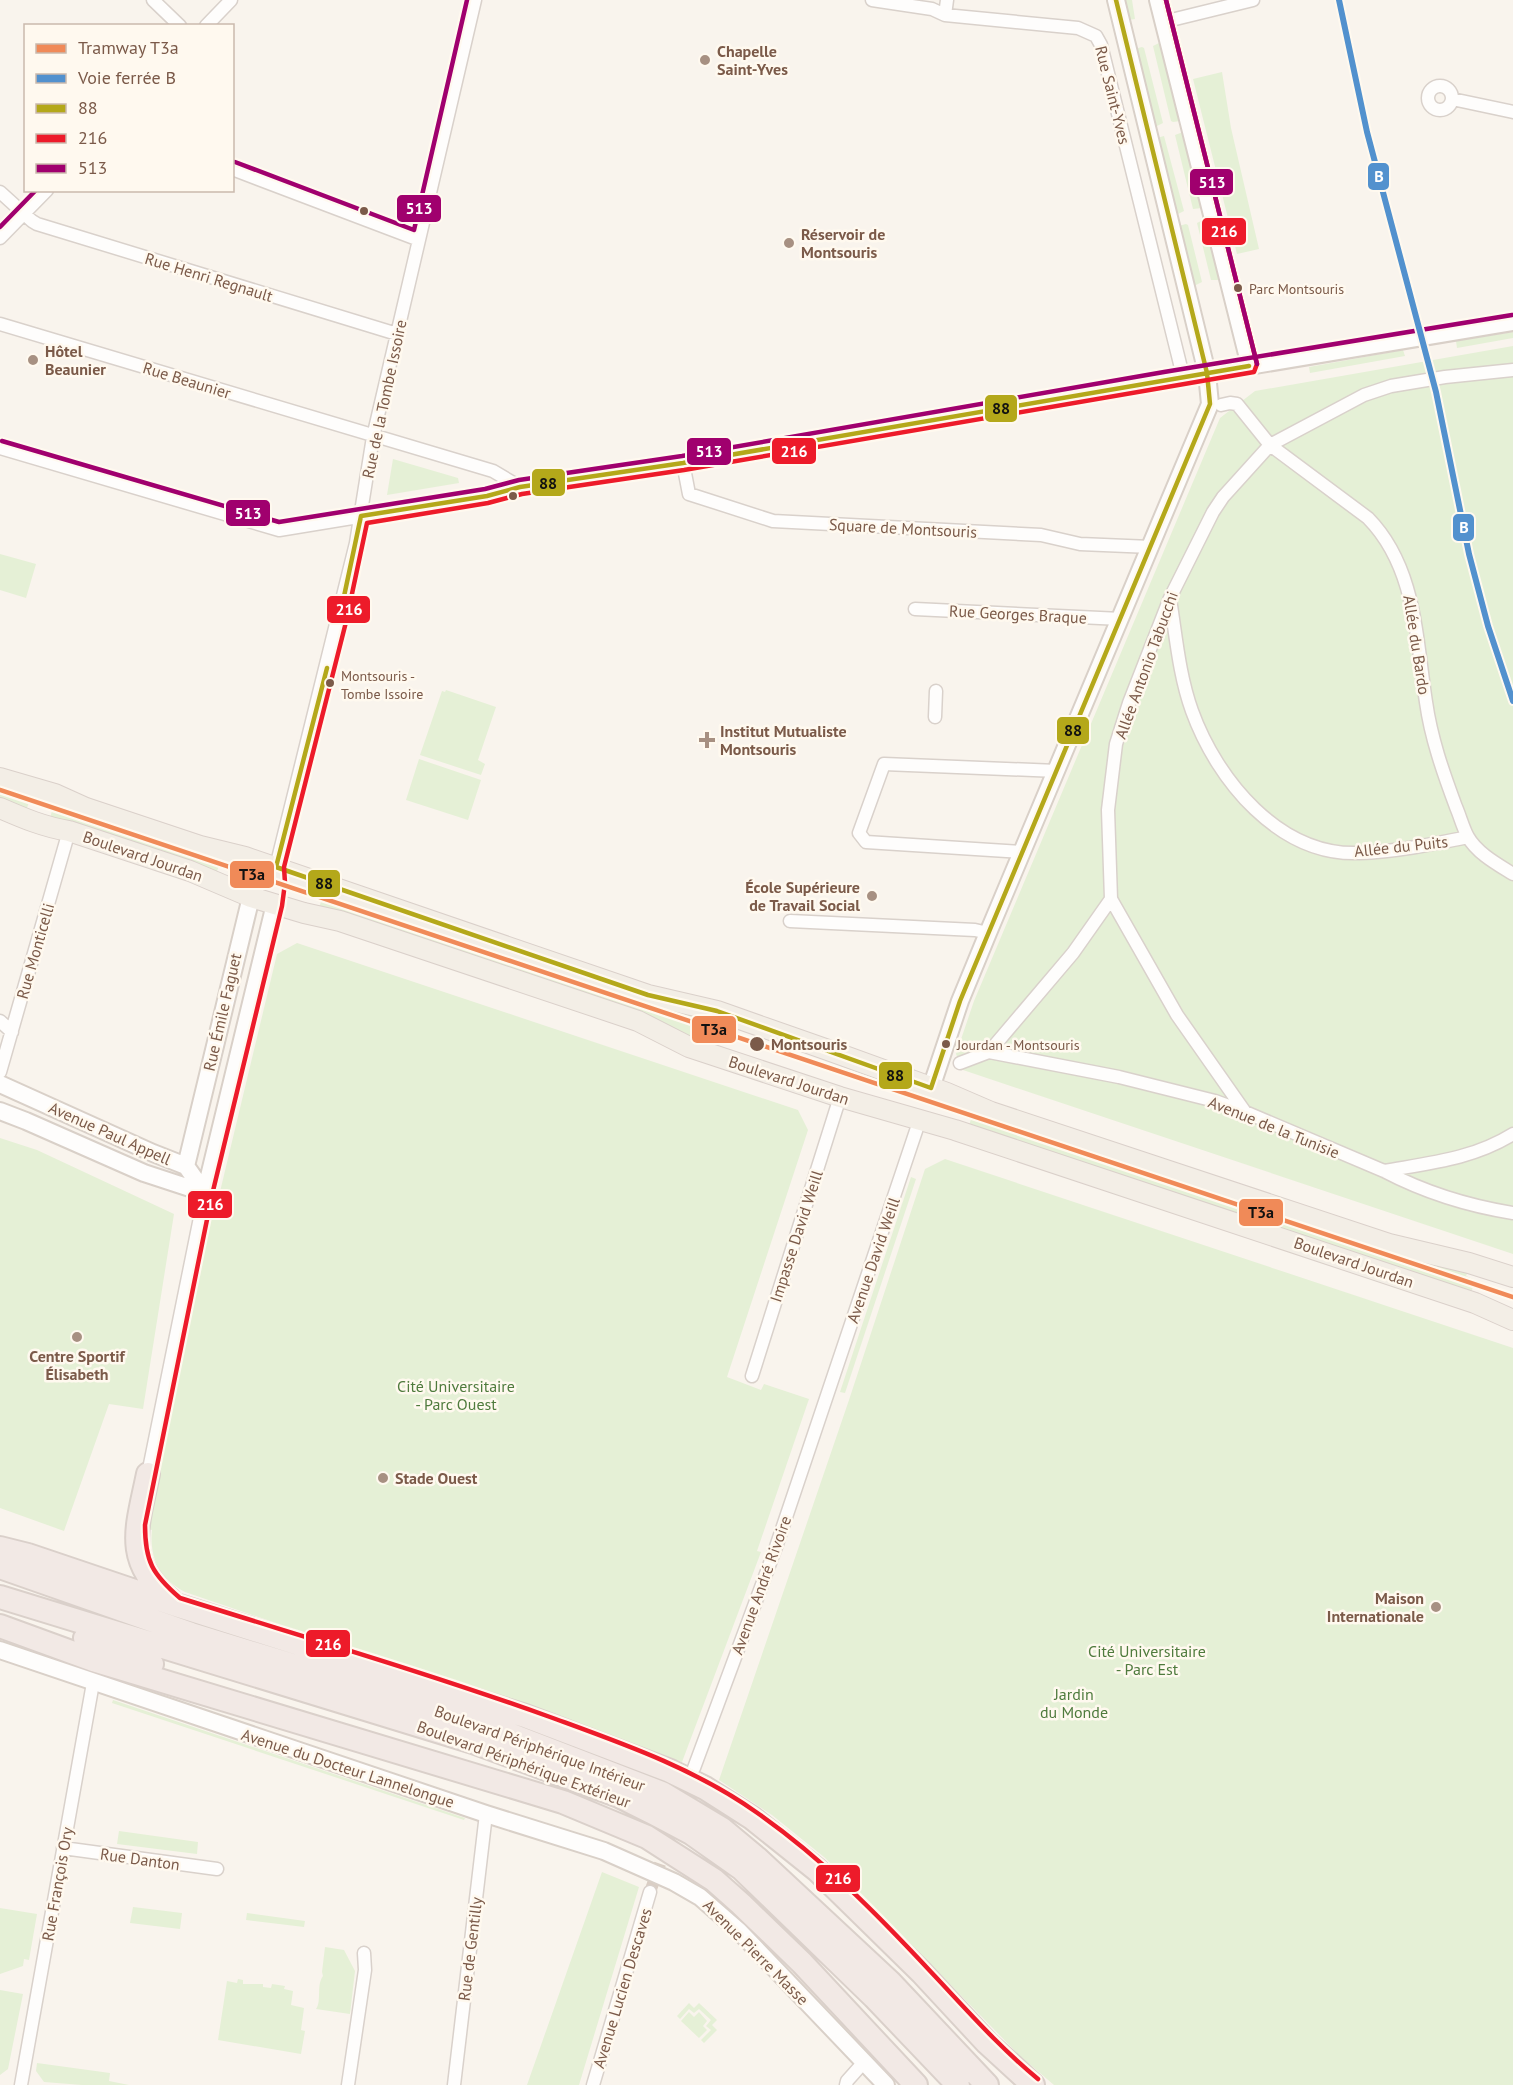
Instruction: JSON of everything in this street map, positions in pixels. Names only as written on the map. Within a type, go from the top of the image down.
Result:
[{"type":"highway","points":[[148,1474],[137,1524],[140,1561],[143,1571],[157,1589],[176,1605]]},
{"type":"highway","points":[[0,1540],[28,1554]]},
{"type":"highway","points":[[0,1548],[28,1554],[176,1605],[446,1689],[566,1731],[679,1775],[705,1788],[752,1818],[817,1870],[850,1901],[987,2043],[1033,2085]]},
{"type":"highway","name":"Boulevard Périphérique Intérieur","points":[[0,1567],[191,1634],[478,1722],[663,1793],[722,1829],[758,1859],[890,1983],[987,2085]]},
{"type":"highway","points":[[0,1598],[72,1633],[327,1731]]},
{"type":"highway","name":"Boulevard Périphérique Extérieur","points":[[0,1598],[474,1742],[619,1796],[655,1814],[690,1833],[742,1869],[874,1997],[958,2085]]},
{"type":"highway","points":[[0,1626],[93,1660],[509,1785],[609,1820],[660,1844],[714,1880],[802,1963],[916,2085]]},
{"type":"main road","name":"Boulevard Jourdan","points":[[0,778],[55,794],[86,808],[200,846],[243,856],[276,867],[648,995],[717,1011],[991,1112],[1389,1244],[1469,1263],[1513,1277]]},
{"type":"main road","name":"Boulevard Jourdan","points":[[0,808],[53,829],[69,831],[190,871],[251,897],[339,921],[638,1021],[689,1047],[840,1097],[920,1119],[1090,1173],[1475,1303],[1513,1320]]},
{"type":"street","points":[[153,0],[178,24]]},
{"type":"street","points":[[208,24],[231,0]]},
{"type":"street","name":"Rue de la Tombe Issoire","points":[[276,867],[357,543],[373,436],[475,0]]},
{"type":"street","name":"Rue Saint-Yves","points":[[872,0],[932,9],[945,15],[1078,28],[1093,33],[1099,39],[1183,376]]},
{"type":"street","points":[[945,15],[947,0]]},
{"type":"street","points":[[931,1088],[960,1001],[1210,404],[1207,373],[1116,0]]},
{"type":"street","points":[[1158,0],[1250,366]]},
{"type":"street","points":[[1163,21],[1253,0]]},
{"type":"street","points":[[1452,99],[1513,112]]},
{"type":"street","points":[[234,170],[419,240]]},
{"type":"street","name":"Rue Henri Regnault","points":[[0,192],[37,224],[397,334]]},
{"type":"street","points":[[0,238],[45,192]]},
{"type":"street","points":[[0,448],[279,530],[487,496],[520,487],[683,463],[1183,376],[1513,322]]},
{"type":"street","name":"Rue Beaunier","points":[[0,324],[493,471],[520,487]]},
{"type":"street","name":"Allée Antonio Tabucchi","points":[[1111,899],[1108,810],[1116,744],[1128,703],[1170,598],[1213,512],[1223,497],[1270,446],[1336,408],[1391,386],[1445,377],[1513,370]]},
{"type":"street","name":"Allée du Bardo","points":[[1221,405],[1237,404],[1270,446],[1359,511],[1380,531],[1390,546],[1400,566],[1412,608],[1432,734],[1439,760],[1468,837],[1479,850],[1513,874]]},
{"type":"street","name":"Square de Montsouris","points":[[683,463],[689,494],[773,521],[1041,535],[1080,544],[1151,547]]},
{"type":"street","name":"Allée du Puits","points":[[1170,598],[1185,689],[1199,729],[1220,769],[1240,794],[1267,820],[1297,839],[1314,846],[1358,854],[1468,837]]},
{"type":"street","name":"Rue Georges Braque","points":[[915,609],[1121,619]]},
{"type":"street","points":[[935,717],[936,691]]},
{"type":"street","points":[[1023,852],[866,842],[859,833],[884,764],[1056,771]]},
{"type":"street","name":"Rue Monticelli","points":[[0,1072],[69,831]]},
{"type":"street","name":"Rue Émile Faguet","points":[[186,1166],[251,897],[258,884],[276,867]]},
{"type":"street","points":[[960,1063],[989,1052],[1066,963],[1111,899],[1177,1016],[1245,1112]]},
{"type":"street","name":"Rue Émile Faguet","points":[[205,1193],[275,904]]},
{"type":"street","points":[[790,921],[975,930],[988,933]]},
{"type":"street","points":[[0,1021],[12,1032]]},
{"type":"street","name":"Avenue de la Tunisie","points":[[989,1052],[1119,1077],[1215,1101],[1405,1182],[1471,1205],[1513,1213]]},
{"type":"street","name":"Avenue Paul Appell","points":[[0,1084],[186,1166],[205,1193]]},
{"type":"street","name":"Impasse David Weill","points":[[752,1376],[840,1097]]},
{"type":"street","name":"Avenue Paul Appell","points":[[0,1111],[144,1173],[205,1193]]},
{"type":"street","name":"Avenue David Weill","points":[[826,1401],[920,1119]]},
{"type":"street","points":[[1384,1172],[1460,1158],[1492,1146],[1513,1134]]},
{"type":"street","points":[[148,1474],[205,1193]]},
{"type":"street","name":"Avenue André Rivoire","points":[[694,1768],[776,1547],[826,1401]]},
{"type":"street","name":"Avenue du Docteur Lannelongue","points":[[0,1650],[486,1814],[604,1851]]},
{"type":"street","name":"Rue François Ory","points":[[21,2085],[93,1683]]},
{"type":"street","name":"Rue de Gentilly","points":[[454,2085],[486,1814]]},
{"type":"street","name":"Rue Danton","points":[[63,1848],[217,1869]]},
{"type":"street","name":"Avenue Pierre Masse","points":[[604,1851],[700,1897],[739,1931],[886,2085]]},
{"type":"street","name":"Avenue Lucien Descaves","points":[[592,2085],[650,1892]]},
{"type":"street","points":[[348,2085],[365,1970],[364,1953]]},
{"type":"street","points":[[846,2085],[864,2062]]},
{"type":"green space","points":[[1123,0],[1132,0],[1135,19],[1128,20]]},
{"type":"green space","points":[[1161,42],[1180,121],[1171,121],[1153,46]]},
{"type":"green space","points":[[1142,47],[1163,123],[1155,127],[1135,49]]},
{"type":"green space","points":[[1222,72],[1231,128],[1259,249],[1237,254],[1193,79]]},
{"type":"green space","points":[[1183,132],[1202,208],[1193,209],[1175,135]]},
{"type":"green space","points":[[1164,136],[1184,211],[1176,215],[1157,138]]},
{"type":"green space","points":[[1205,219],[1219,280],[1211,280],[1197,223]]},
{"type":"green space","points":[[1186,224],[1202,282],[1194,286],[1179,226]]},
{"type":"green space","points":[[1513,332],[1513,338],[1457,348],[1456,341]]},
{"type":"green space","points":[[1513,346],[1513,1254],[963,1070],[956,1054],[974,1001],[1220,418],[1255,391]]},
{"type":"green space","points":[[1403,350],[1405,356],[1310,373],[1309,367]]},
{"type":"green space","points":[[393,459],[458,478],[459,483],[387,495]]},
{"type":"green space","points":[[0,554],[36,564],[26,598],[0,590]]},
{"type":"green space","points":[[446,690],[496,707],[478,760],[485,764],[481,775],[420,755],[442,691]]},
{"type":"green space","points":[[419,759],[481,780],[468,820],[406,800]]},
{"type":"green space","points":[[0,785],[31,796],[26,811],[0,802]]},
{"type":"green space","points":[[54,804],[221,860],[216,874],[50,818]]},
{"type":"green space","points":[[324,892],[712,1016],[702,1045],[319,908]]},
{"type":"green space","name":"Cité Universitaire - Parc Ouest","points":[[297,943],[798,1110],[808,1130],[727,1377],[761,1390],[764,1384],[809,1399],[757,1551],[761,1552],[682,1762],[185,1592],[169,1581],[158,1567],[152,1550],[152,1530],[145,1528],[209,1204],[211,1200],[218,1200],[277,954]]},
{"type":"green space","points":[[973,1112],[1470,1267],[1466,1276],[1475,1280],[1471,1293],[969,1126]]},
{"type":"green space","name":"Centre Sportif Élisabeth","points":[[0,1138],[37,1150],[174,1214],[143,1409],[109,1404],[64,1531],[0,1508]]},
{"type":"green space","name":"Cité Universitaire - Parc Est","points":[[945,1159],[1513,1348],[1513,2085],[1054,2085],[1020,2056],[824,1857],[772,1815],[719,1780],[925,1169]]},
{"type":"green space","points":[[911,1177],[916,1179],[845,1393],[840,1392]]},
{"type":"green space","points":[[113,1700],[465,1818],[464,1820],[112,1703]]},
{"type":"green space","points":[[119,1831],[198,1842],[197,1854],[117,1844]]},
{"type":"green space","points":[[602,1872],[639,1887],[579,2085],[527,2085]]},
{"type":"green space","points":[[133,1907],[182,1913],[180,1929],[130,1923]]},
{"type":"green space","points":[[0,1908],[37,1914],[29,1960],[24,1959],[23,1966],[0,1974]]},
{"type":"green space","points":[[247,1913],[305,1921],[304,1927],[246,1920]]},
{"type":"green space","points":[[325,1947],[344,1950],[355,1971],[350,2014],[316,2009],[323,1976]]},
{"type":"green space","points":[[238,1979],[243,1980],[243,1984],[263,1984],[263,1987],[271,1988],[272,1984],[285,1986],[284,1989],[293,1991],[291,2005],[304,2008],[301,2030],[305,2031],[301,2054],[218,2040],[227,1981],[237,1983]]},
{"type":"green space","points":[[0,1990],[23,1994],[8,2069],[0,2075]]},
{"type":"green space","points":[[689,2003],[694,2008],[699,2003],[717,2020],[712,2025],[717,2030],[704,2043],[701,2040],[711,2030],[706,2026],[711,2020],[699,2009],[694,2013],[689,2009],[680,2019],[677,2016]]},
{"type":"green space","points":[[689,2012],[694,2017],[699,2012],[707,2021],[703,2026],[707,2030],[699,2038],[681,2021]]},
{"type":"green space","points":[[37,2063],[110,2073],[109,2081],[129,2085],[44,2082],[36,2071]]},
{"type":"tunnel","points":[[650,1892],[691,1777]]},
{"type":"tram line","name":"T3a","points":[[0,790],[1513,1297]]},
{"type":"rail line","name":"B","points":[[1339,0],[1367,132],[1436,392],[1469,554],[1488,626],[1513,701]]},
{"type":"transit line","name":"513","points":[[235,162],[414,230],[467,0]]},
{"type":"transit line","name":"88","points":[[327,668],[276,867],[648,995],[717,1011],[931,1088],[960,1001],[1210,404],[1207,373],[1116,0]]},
{"type":"transit line","name":"216","points":[[1038,2079],[996,2041],[848,1887],[780,1829],[732,1796],[682,1769],[550,1717],[412,1670],[180,1598],[163,1582],[152,1566],[145,1537],[145,1525],[212,1195],[282,906],[285,883],[284,867],[346,622],[367,523],[488,503],[522,494],[684,470],[1254,372],[1257,364],[1166,0]]},
{"type":"transit line","name":"513","points":[[1166,0],[1257,364]]},
{"type":"transit line","name":"513","points":[[0,227],[34,192]]},
{"type":"transit line","name":"513","points":[[2,441],[279,522],[1512,315]]},
{"type":"transit line","name":"88","points":[[339,620],[361,516],[487,496],[520,487],[683,463],[1249,366]]},
{"type":"place","name":"Chapelle Saint-Yves","points":[[705,60]]},
{"type":"place","name":"Réservoir de Montsouris","points":[[789,243]]},
{"type":"place","name":"Parc Montsouris","points":[[1238,288]]},
{"type":"place","name":"Hôtel Beaunier","points":[[33,360]]},
{"type":"place","name":"Montsouris - Tombe Issoire","points":[[330,683]]},
{"type":"place","name":"Institut Mutualiste Montsouris","points":[[707,740]]},
{"type":"place","name":"École Supérieure de Travail Social","points":[[872,896]]},
{"type":"place","name":"Montsouris","points":[[757,1044]]},
{"type":"place","name":"Jourdan - Montsouris","points":[[946,1044]]},
{"type":"place","name":"Centre Sportif Élisabeth","points":[[77,1337]]},
{"type":"place","name":"Stade Ouest","points":[[383,1478]]},
{"type":"place","name":"Maison Internationale","points":[[1436,1607]]},
{"type":"park label","name":"Jardin du Monde","points":[[1074,1703]]}]
